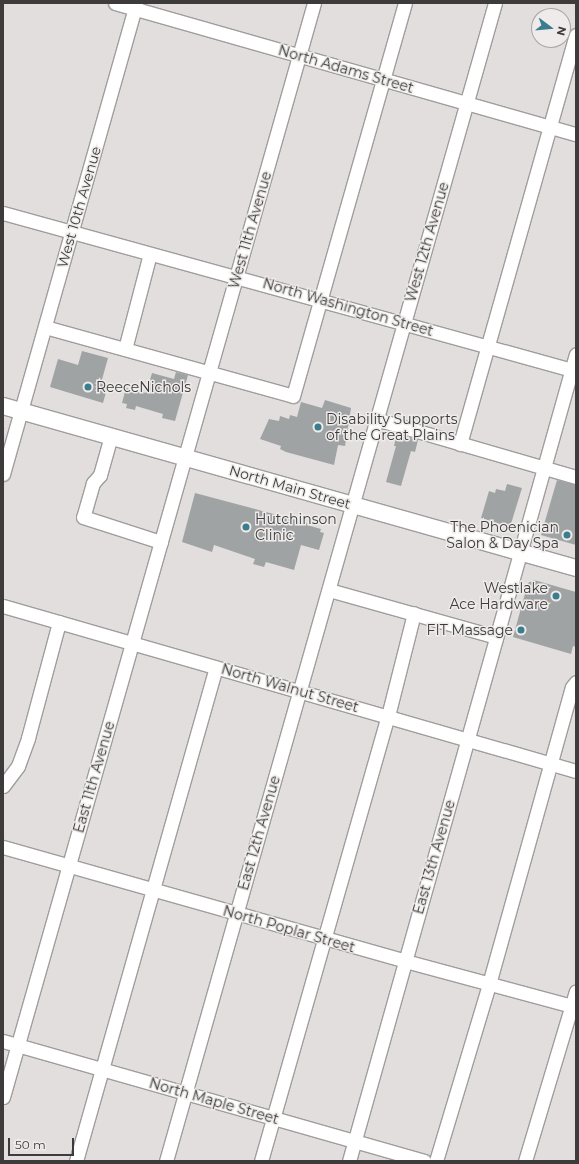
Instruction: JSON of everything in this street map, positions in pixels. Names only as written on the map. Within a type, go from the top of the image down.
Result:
[{"type":"main road","name":"North Main Street","points":[[3,406],[576,568]]},
{"type":"street","name":"North Adams Street","points":[[116,3],[136,6],[299,56],[576,134]]},
{"type":"street","name":"West 11th Avenue","points":[[185,457],[314,3]]},
{"type":"street","points":[[44,327],[293,396],[405,3]]},
{"type":"street","name":"West 12th Avenue","points":[[352,505],[495,3]]},
{"type":"street","name":"West 10th Avenue","points":[[3,474],[136,6]]},
{"type":"street","points":[[460,444],[576,35]]},
{"type":"street","name":"North Washington Street","points":[[3,213],[72,233],[321,299],[574,370]]},
{"type":"street","points":[[125,350],[150,254]]},
{"type":"street","name":"East 13th Avenue","points":[[349,1161],[543,468],[574,370],[576,354]]},
{"type":"street","points":[[376,419],[576,477]]},
{"type":"street","points":[[111,436],[100,475],[93,483],[83,517],[161,542]]},
{"type":"street","name":"East 11th Avenue","points":[[3,1097],[70,866],[185,457]]},
{"type":"street","name":"East 12th Avenue","points":[[166,1161],[352,505]]},
{"type":"street","points":[[329,590],[496,637]]},
{"type":"street","name":"North Walnut Street","points":[[3,606],[576,771]]},
{"type":"street","points":[[261,1161],[388,716],[414,613]]},
{"type":"street","points":[[3,786],[18,766],[28,738],[59,622]]},
{"type":"street","points":[[76,1161],[216,667]]},
{"type":"street","points":[[436,1161],[490,984],[572,687],[576,682]]},
{"type":"street","name":"North Poplar Street","points":[[3,847],[405,961],[574,1006]]},
{"type":"street","points":[[525,1161],[574,1006],[576,991]]},
{"type":"street","name":"North Maple Street","points":[[3,1041],[424,1161]]},
{"type":"building","points":[[82,351],[108,358],[101,383],[108,385],[103,403],[50,387],[58,359],[78,365]]},
{"type":"building","points":[[176,372],[188,375],[175,421],[162,418],[163,414],[136,406],[135,410],[126,408],[127,404],[122,403],[126,388],[146,393],[152,373],[174,379]]},
{"type":"building","name":"Disability Supports of the Great Plains","points":[[325,400],[351,408],[345,446],[338,445],[334,465],[286,452],[280,449],[281,446],[260,439],[269,419],[279,421],[280,416],[289,419],[290,415],[297,417],[301,402],[322,408]]},
{"type":"building","points":[[397,433],[418,440],[415,452],[411,451],[401,486],[386,482],[396,446],[394,446]]},
{"type":"building","points":[[557,480],[576,485],[576,545],[541,535]]},
{"type":"building","points":[[507,484],[522,488],[510,527],[481,518],[489,491],[495,493],[496,489],[505,491]]},
{"type":"building","points":[[195,493],[307,523],[307,525],[321,529],[320,532],[324,533],[319,550],[301,545],[294,570],[266,562],[264,567],[253,564],[255,559],[214,545],[212,552],[182,542]]},
{"type":"building","points":[[534,580],[576,592],[576,647],[573,646],[571,654],[513,637],[528,583]]},
{"type":"place","name":"ReeceNichols","points":[[88,387]]},
{"type":"place","name":"Disability Supports of the Great Plains","points":[[318,427]]},
{"type":"place","name":"Hutchinson Clinic","points":[[246,527]]},
{"type":"place","name":"The Phoenician Salon & Day Spa","points":[[567,535]]},
{"type":"place","name":"Westlake Ace Hardware","points":[[556,596]]},
{"type":"place","name":"FIT Massage","points":[[521,630]]}]
